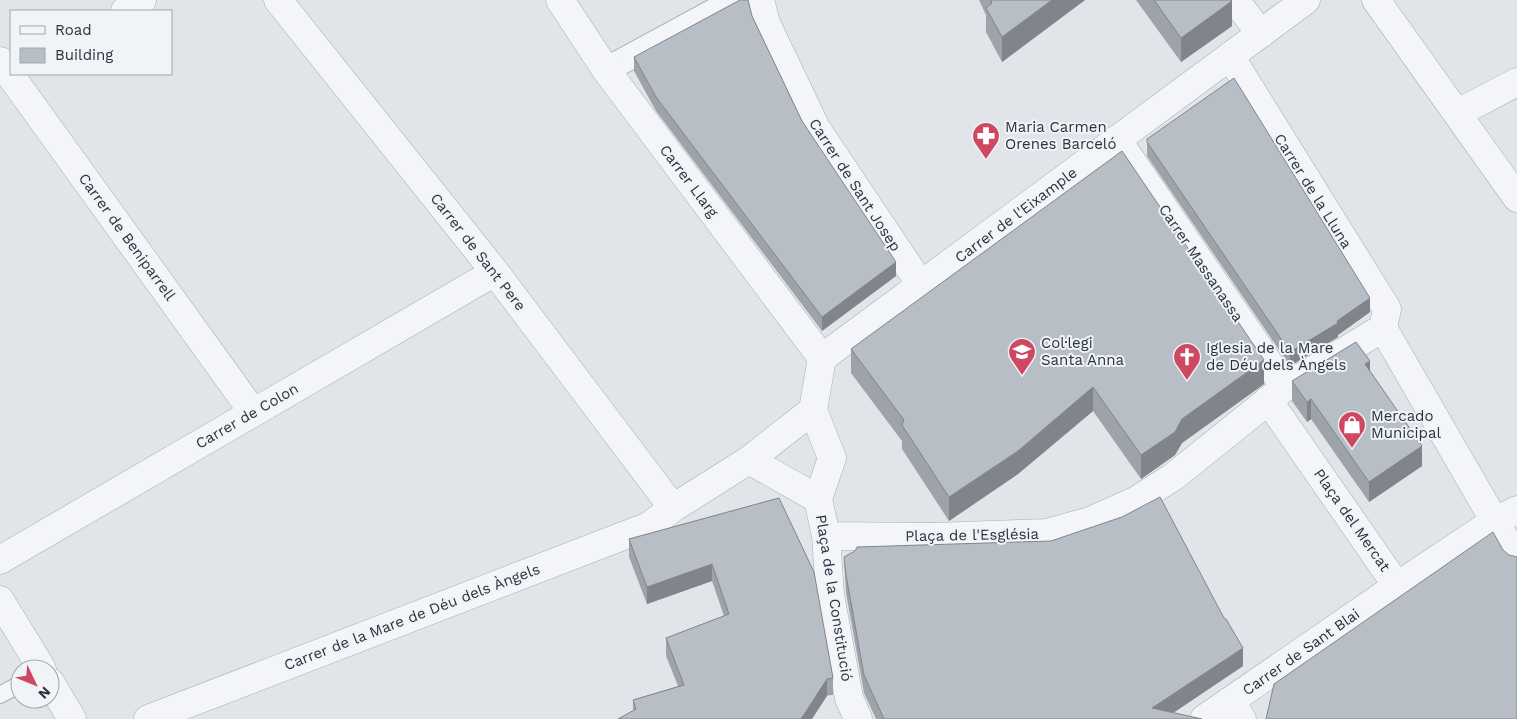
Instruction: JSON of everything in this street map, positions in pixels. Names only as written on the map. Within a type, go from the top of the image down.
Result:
[{"type":"street","points":[[127,10],[142,0]]},
{"type":"street","name":"Carrer de Sant Pere","points":[[278,0],[495,272],[673,508]]},
{"type":"street","name":"Carrer Llarg","points":[[560,0],[606,70],[822,358]]},
{"type":"street","points":[[606,70],[735,0]]},
{"type":"street","name":"Carrer de Sant Josep","points":[[760,0],[766,23],[816,128],[921,285]]},
{"type":"street","points":[[1234,0],[1260,34]]},
{"type":"street","name":"Carrer de l'Eixample","points":[[822,358],[1306,0]]},
{"type":"street","points":[[1376,0],[1517,198]]},
{"type":"street","name":"Carrer de la Lluna","points":[[1230,56],[1387,309],[1383,328]]},
{"type":"street","name":"Carrer de Beniparrell","points":[[0,61],[253,412]]},
{"type":"street","points":[[1458,113],[1517,82]]},
{"type":"street","name":"Carrer Massanassa","points":[[1117,140],[1276,394]]},
{"type":"street","name":"Carrer de Colon","points":[[0,560],[495,272]]},
{"type":"street","points":[[1276,394],[1383,328],[1506,515],[1517,560]]},
{"type":"street","points":[[673,508],[750,460],[813,410],[822,358]]},
{"type":"street","name":"Plaça de l'Església","points":[[826,536],[933,537],[1047,533],[1090,521],[1135,501],[1173,477],[1276,394]]},
{"type":"street","name":"Plaça del Mercat","points":[[1276,394],[1397,586],[1506,515]]},
{"type":"street","name":"Plaça de la Constitució","points":[[813,410],[832,458],[818,499],[826,536],[830,595],[848,712]]},
{"type":"street","name":"Plaça de la Constitució","points":[[750,460],[818,499]]},
{"type":"street","name":"Carrer de la Mare de Déu dels Àngels","points":[[148,719],[649,526],[673,508]]},
{"type":"street","name":"Carrer de Sant Blai","points":[[1204,719],[1236,710],[1397,586]]},
{"type":"street","points":[[0,600],[36,659]]},
{"type":"street","points":[[60,699],[72,719]]},
{"type":"building","points":[[740,0],[748,0],[752,16],[802,121],[896,262],[822,317],[656,97],[634,57]]},
{"type":"building","points":[[991,0],[1052,0],[1002,37],[986,8],[992,3]]},
{"type":"building","points":[[1154,0],[1231,0],[1232,1],[1181,38]]},
{"type":"building","points":[[1234,78],[1370,298],[1337,321],[1338,323],[1290,352],[1147,142],[1147,139]]},
{"type":"building","points":[[1122,151],[1264,360],[1182,419],[1175,432],[1141,455],[1093,387],[1018,451],[949,497],[902,425],[904,420],[851,349]]},
{"type":"building","points":[[1356,342],[1370,361],[1365,364],[1422,446],[1369,482],[1311,399],[1307,402],[1292,381]]},
{"type":"building","points":[[1160,497],[1224,618],[1243,648],[1152,708],[1202,719],[884,719],[864,675],[844,557],[855,551],[857,547],[1051,541],[1122,517]]},
{"type":"building","points":[[779,498],[814,572],[833,678],[827,679],[801,719],[618,719],[636,709],[633,700],[684,685],[666,638],[729,614],[712,564],[647,587],[629,539]]},
{"type":"building","points":[[1493,532],[1503,550],[1509,555],[1517,557],[1517,719],[1266,719],[1274,684]]},
{"type":"place","name":"Maria Carmen Orenes Barceló","points":[[986,160]]},
{"type":"place","name":"Col·legi Santa Anna","points":[[1022,376]]},
{"type":"place","name":"Iglesia de la Mare de Déu dels Àngels","points":[[1187,381]]},
{"type":"place","name":"Mercado Municipal","points":[[1352,449]]}]
